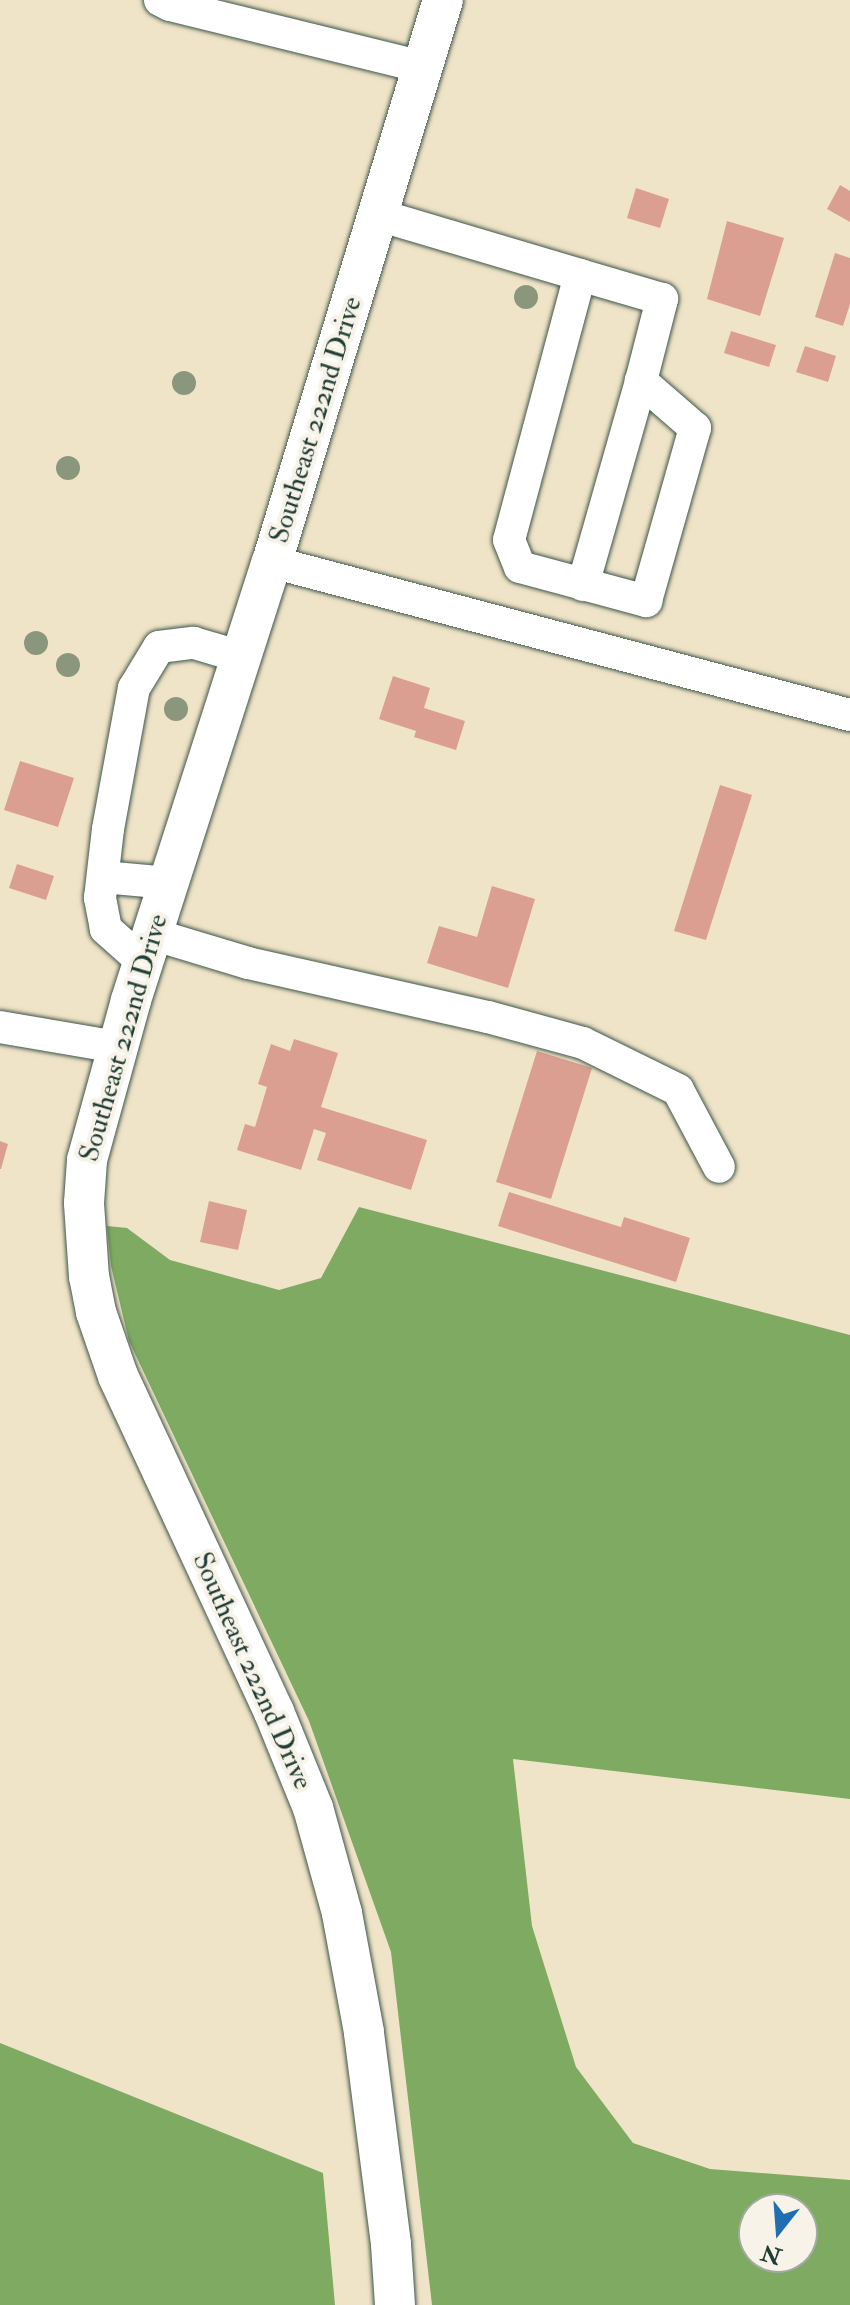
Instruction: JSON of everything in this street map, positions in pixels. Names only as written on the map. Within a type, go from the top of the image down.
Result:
[{"type":"main road","name":"Southeast 222nd Drive","points":[[395,2305],[391,2244],[364,2032],[342,1913],[313,1808],[274,1712],[118,1376],[96,1312],[85,1244],[87,1160],[117,1047],[272,562],[443,0]]},
{"type":"lane","points":[[160,0],[423,67]]},
{"type":"lane","points":[[378,215],[662,299],[583,585]]},
{"type":"lane","points":[[580,275],[509,540],[520,567],[646,601],[695,428],[641,381]]},
{"type":"lane","points":[[272,562],[850,715]]},
{"type":"lane","points":[[242,657],[194,643],[159,647],[134,688],[100,898],[106,929],[148,948],[248,963],[488,1017],[583,1043],[678,1090],[719,1167]]},
{"type":"lane","points":[[103,877],[169,883]]},
{"type":"lane","points":[[0,1027],[117,1047]]},
{"type":"green space","points":[[359,1207],[850,1335],[850,1799],[513,1759],[532,1926],[576,2067],[633,2143],[710,2169],[850,2180],[850,2305],[432,2305],[391,1952],[309,1721],[129,1341],[111,1266],[107,1226],[127,1228],[170,1260],[279,1290],[321,1278]]},
{"type":"green space","points":[[0,2043],[323,2173],[335,2305],[0,2305]]},
{"type":"building","points":[[840,185],[850,191],[850,222],[827,209]]},
{"type":"building","points":[[636,188],[669,199],[660,228],[627,218]]},
{"type":"building","points":[[727,221],[784,238],[760,316],[707,299]]},
{"type":"building","points":[[835,253],[850,258],[850,304],[843,326],[815,317]]},
{"type":"building","points":[[731,331],[776,345],[769,367],[724,353]]},
{"type":"building","points":[[805,346],[836,356],[828,382],[796,372]]},
{"type":"building","points":[[393,676],[430,688],[424,708],[465,721],[456,750],[414,737],[416,731],[379,719]]},
{"type":"building","points":[[20,761],[74,778],[58,827],[4,810]]},
{"type":"building","points":[[720,785],[752,795],[706,940],[674,931]]},
{"type":"building","points":[[17,864],[54,876],[46,900],[9,888]]},
{"type":"building","points":[[492,886],[535,899],[508,988],[427,963],[439,926],[477,937]]},
{"type":"building","points":[[294,1039],[338,1053],[321,1107],[427,1140],[411,1190],[317,1160],[326,1133],[314,1129],[301,1170],[237,1150],[245,1124],[255,1127],[267,1087],[258,1084],[271,1044],[290,1051]]},
{"type":"building","points":[[537,1051],[592,1068],[551,1199],[496,1182]]},
{"type":"building","points":[[0,1141],[8,1144],[1,1169],[0,1169]]},
{"type":"building","points":[[509,1192],[621,1227],[624,1217],[690,1238],[676,1282],[498,1226]]},
{"type":"building","points":[[209,1201],[247,1210],[238,1250],[200,1242]]}]
